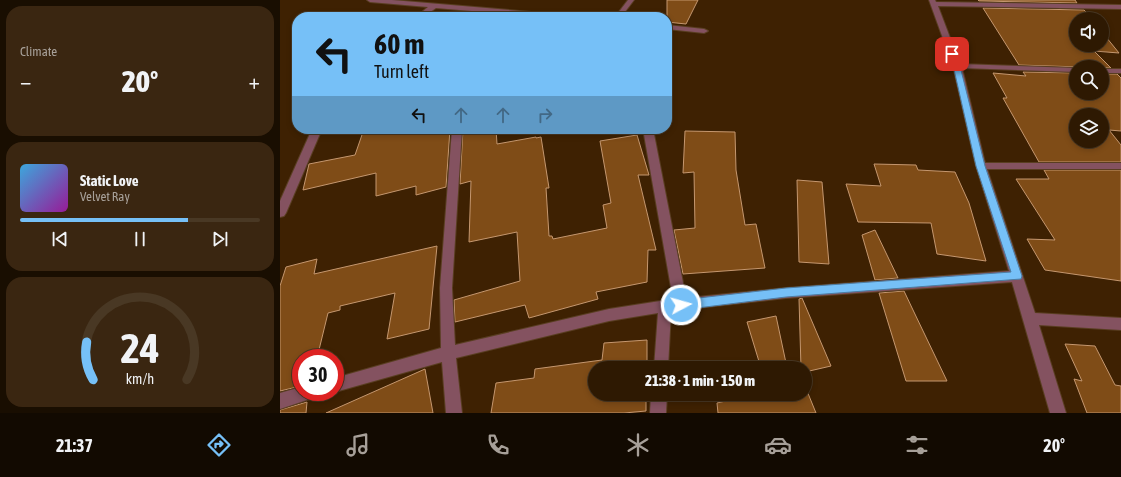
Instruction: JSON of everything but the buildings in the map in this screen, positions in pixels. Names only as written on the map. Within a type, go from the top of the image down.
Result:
[{"type":"street","points":[[370,0],[506,12]]},
{"type":"street","points":[[444,7],[452,0]]},
{"type":"street","points":[[622,12],[631,0]]},
{"type":"street","points":[[1058,413],[1017,276],[980,166],[957,66],[933,2],[1121,7]]},
{"type":"street","points":[[426,12],[434,6]]},
{"type":"street","points":[[672,28],[704,31]]},
{"type":"street","points":[[957,66],[1069,70]]},
{"type":"street","points":[[1109,71],[1121,71]]},
{"type":"street","points":[[280,213],[316,134]]},
{"type":"street","points":[[454,413],[448,353],[446,288],[457,134]]},
{"type":"street","points":[[649,134],[681,305]]},
{"type":"street","points":[[980,166],[1121,166]]},
{"type":"street","points":[[344,382],[448,353],[609,315],[665,306],[786,293],[1017,276]]},
{"type":"street","points":[[661,361],[665,306]]},
{"type":"street","points":[[1030,319],[1121,324]]},
{"type":"street","points":[[280,401],[292,398]]},
{"type":"street","points":[[658,413],[659,401]]},
{"type":"route","points":[[681,305],[786,293],[1017,276],[980,166],[957,66],[952,54]]}]
